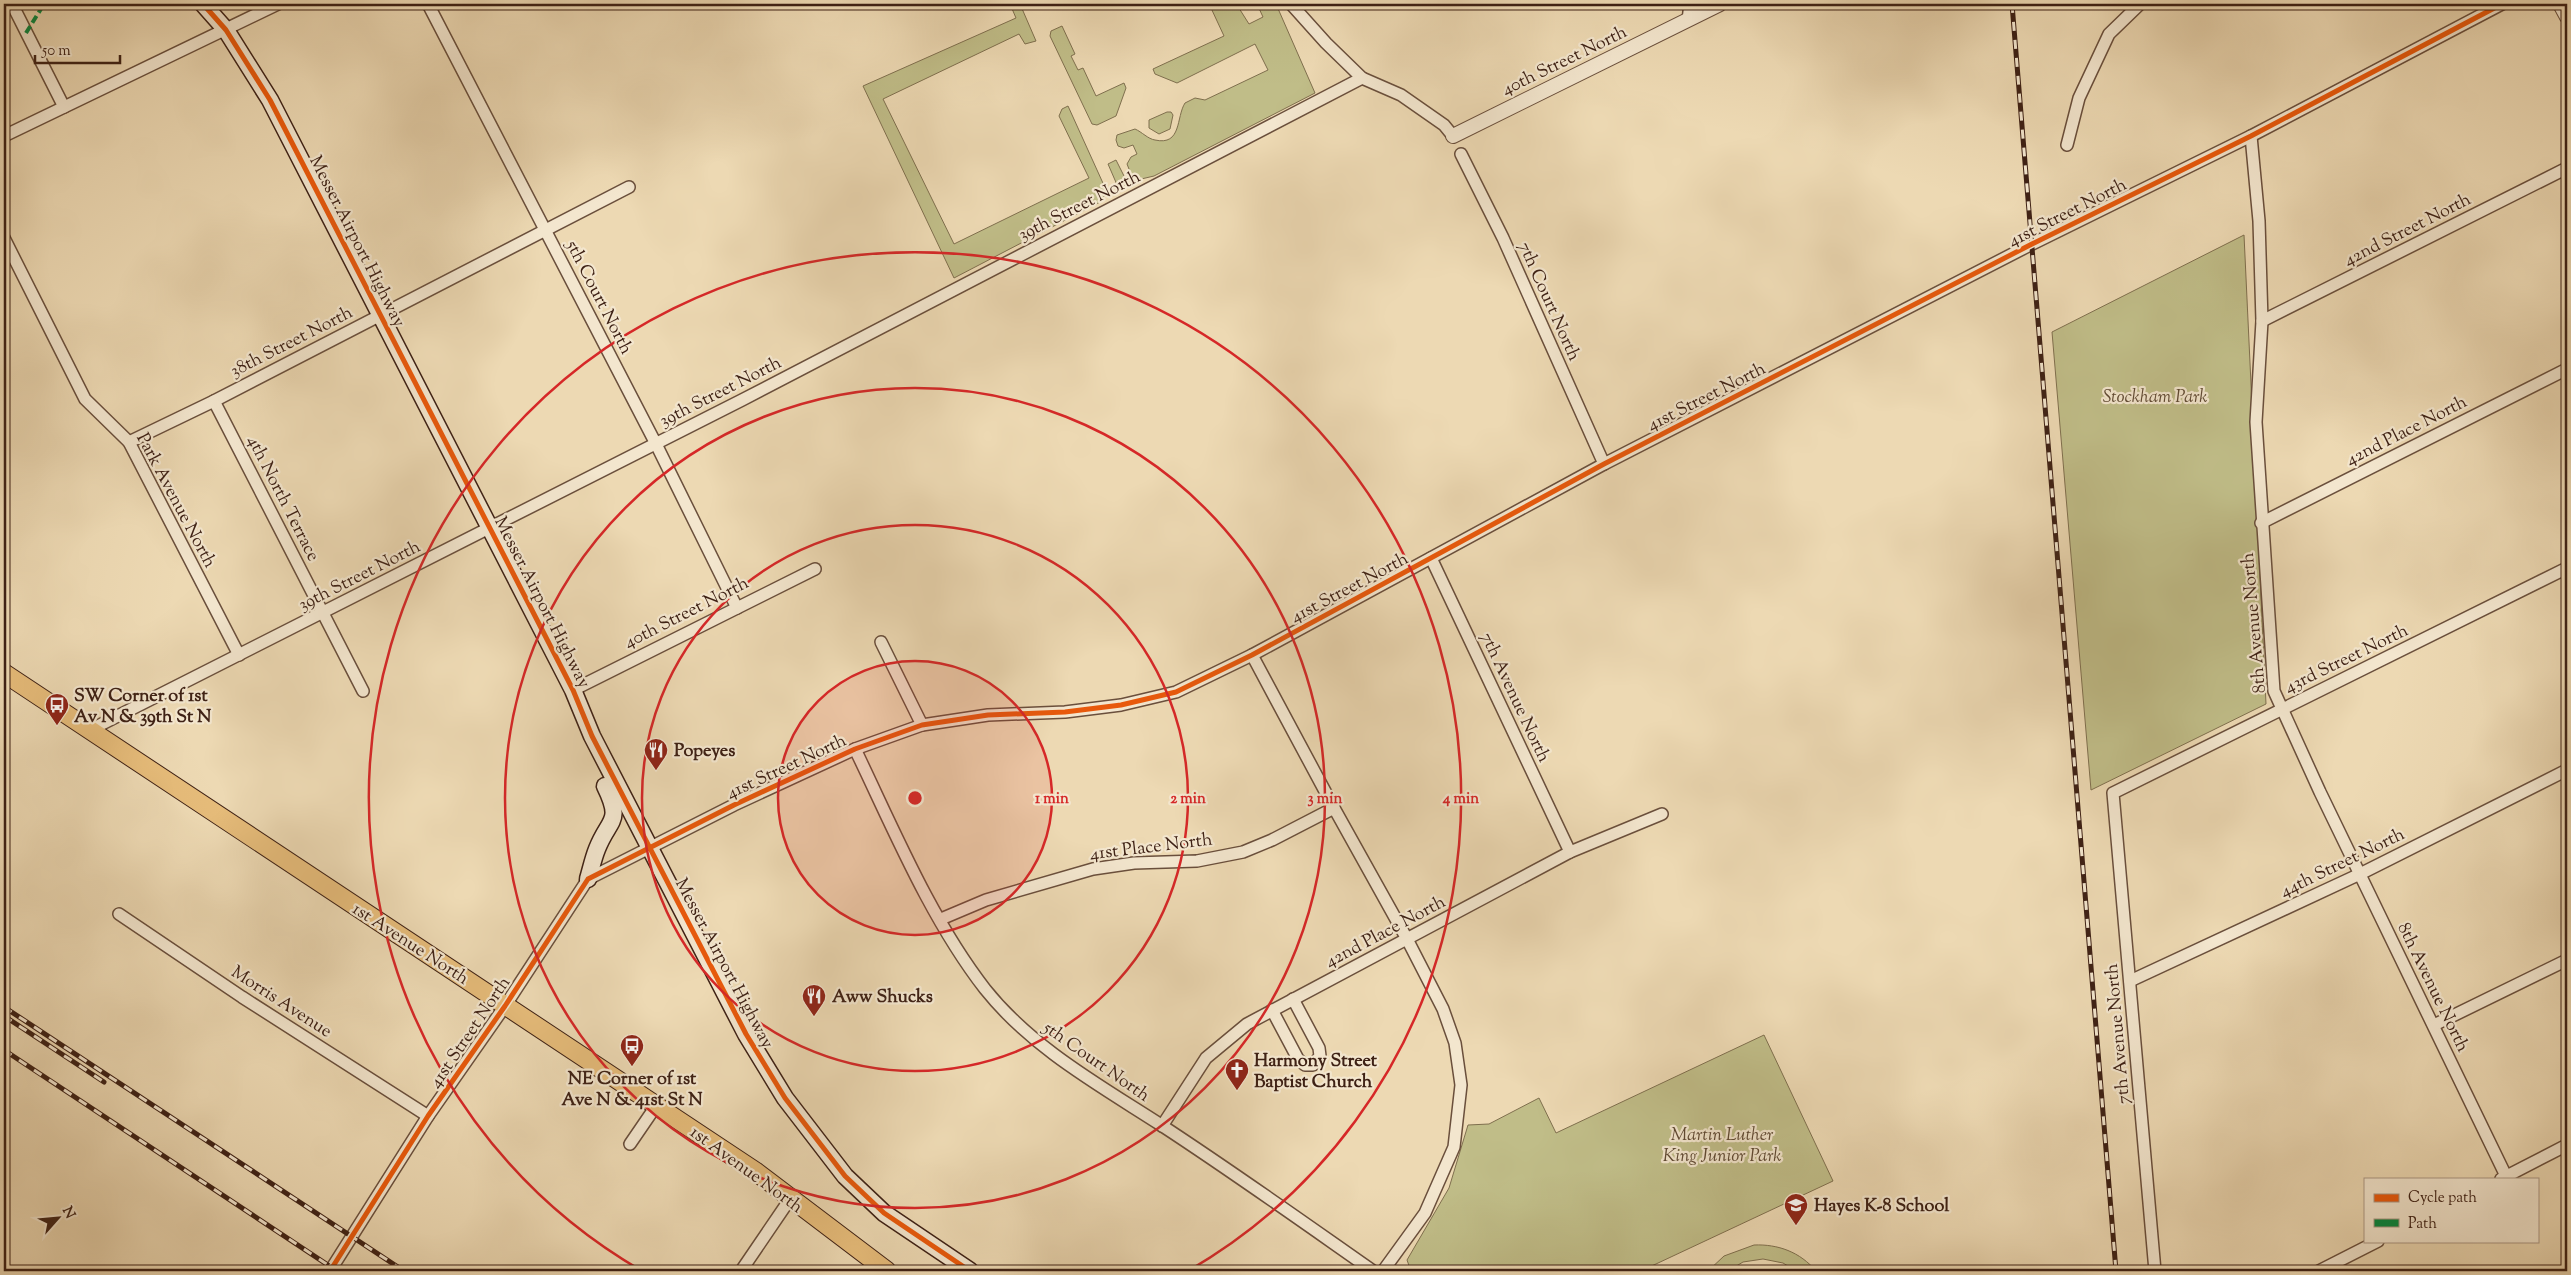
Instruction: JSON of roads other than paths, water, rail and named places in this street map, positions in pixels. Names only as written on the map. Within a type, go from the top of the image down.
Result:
[{"type":"main road","name":"Messer Airport Highway","points":[[203,4],[226,30],[270,100],[491,527],[573,690],[592,736],[746,1034],[785,1098],[845,1176],[878,1207],[970,1271]]},
{"type":"main road","name":"1st Avenue North","points":[[4,674],[755,1171],[887,1271]]},
{"type":"main road","points":[[588,879],[597,848],[613,822],[615,805],[592,758],[592,736]]},
{"type":"street","points":[[12,4],[64,107]]},
{"type":"street","points":[[4,136],[278,4]]},
{"type":"street","name":"5th Court North","points":[[428,4],[656,444],[737,608]]},
{"type":"street","points":[[1291,4],[1326,43],[1362,78],[1401,95],[1444,125],[1453,136]]},
{"type":"street","points":[[1688,20],[1690,4]]},
{"type":"street","name":"40th Street North","points":[[1453,136],[1720,4]]},
{"type":"street","points":[[2067,145],[2079,98],[2109,34],[2140,4]]},
{"type":"street","name":"41st Street North","points":[[331,1270],[428,1116],[505,1006],[588,879],[734,805],[855,749],[922,725],[988,715],[1065,712],[1121,706],[1176,692],[1252,655],[1604,464],[2032,244],[2251,136],[2502,4]]},
{"type":"street","points":[[2560,4],[2567,17]]},
{"type":"street","name":"39th Street North","points":[[90,730],[656,444],[1362,78]]},
{"type":"street","name":"8th Avenue North","points":[[2251,136],[2259,221],[2262,321],[2256,422],[2261,524],[2274,691],[2281,710],[2434,1024],[2504,1177]]},
{"type":"street","name":"7th Court North","points":[[1461,154],[1503,238],[1604,464]]},
{"type":"street","name":"42nd Street North","points":[[2262,321],[2567,168]]},
{"type":"street","name":"38th Street North","points":[[129,442],[214,401],[628,187]]},
{"type":"street","name":"Park Avenue North","points":[[4,238],[85,399],[129,442],[239,655]]},
{"type":"street","name":"42nd Place North","points":[[2261,524],[2567,369]]},
{"type":"street","name":"4th North Terrace","points":[[214,401],[363,691]]},
{"type":"street","name":"7th Avenue North","points":[[1431,558],[1570,852]]},
{"type":"street","name":"43rd Street North","points":[[2114,794],[2567,568]]},
{"type":"street","name":"40th Street North","points":[[573,690],[815,569]]},
{"type":"street","points":[[881,642],[922,725]]},
{"type":"street","points":[[1252,655],[1407,940],[1443,1009],[1455,1043],[1461,1085],[1454,1147],[1425,1213],[1383,1271]]},
{"type":"street","name":"5th Court North","points":[[855,749],[915,874],[962,957],[986,990],[1030,1036],[1086,1078],[1162,1126],[1374,1271]]},
{"type":"street","name":"44th Street North","points":[[2130,981],[2360,874],[2567,770]]},
{"type":"street","name":"7th Avenue North","points":[[2114,794],[2156,1271]]},
{"type":"street","name":"41st Place North","points":[[941,920],[986,900],[1093,869],[1134,863],[1196,861],[1243,852],[1272,840],[1334,808]]},
{"type":"street","name":"42nd Place North","points":[[1162,1126],[1206,1058],[1235,1033],[1272,1010],[1570,852],[1662,814]]},
{"type":"street","name":"Morris Avenue","points":[[119,914],[242,997],[428,1116]]},
{"type":"street","points":[[2434,1024],[2567,960]]},
{"type":"street","points":[[1272,1010],[1298,1059],[1305,1066],[1313,1065],[1320,1056],[1319,1048],[1293,999]]},
{"type":"street","points":[[630,1144],[656,1106]]},
{"type":"street","points":[[2504,1177],[2567,1145]]},
{"type":"street","points":[[741,1271],[790,1199]]},
{"type":"street","points":[[2319,1271],[2376,1242]]},
{"type":"railway","points":[[2012,4],[2116,1271]]},
{"type":"railway","points":[[4,1007],[404,1271]]},
{"type":"railway","points":[[4,1016],[104,1082]]},
{"type":"railway","points":[[4,1050],[337,1271]]},
{"type":"place","name":"SW Corner of 1st Av N & 39th St N","points":[[57,726]]},
{"type":"place","name":"Popeyes","points":[[656,771]]},
{"type":"place","name":"Aww Shucks","points":[[814,1017]]},
{"type":"place","name":"NE Corner of 1st Ave N & 41st St N","points":[[632,1067]]},
{"type":"place","name":"Harmony Street Baptist Church","points":[[1237,1091]]},
{"type":"place","name":"Hayes K-8 School","points":[[1796,1226]]},
{"type":"park label","name":"Stockham Park","points":[[2155,396]]},
{"type":"park label","name":"Martin Luther King Junior Park","points":[[1722,1144]]}]
